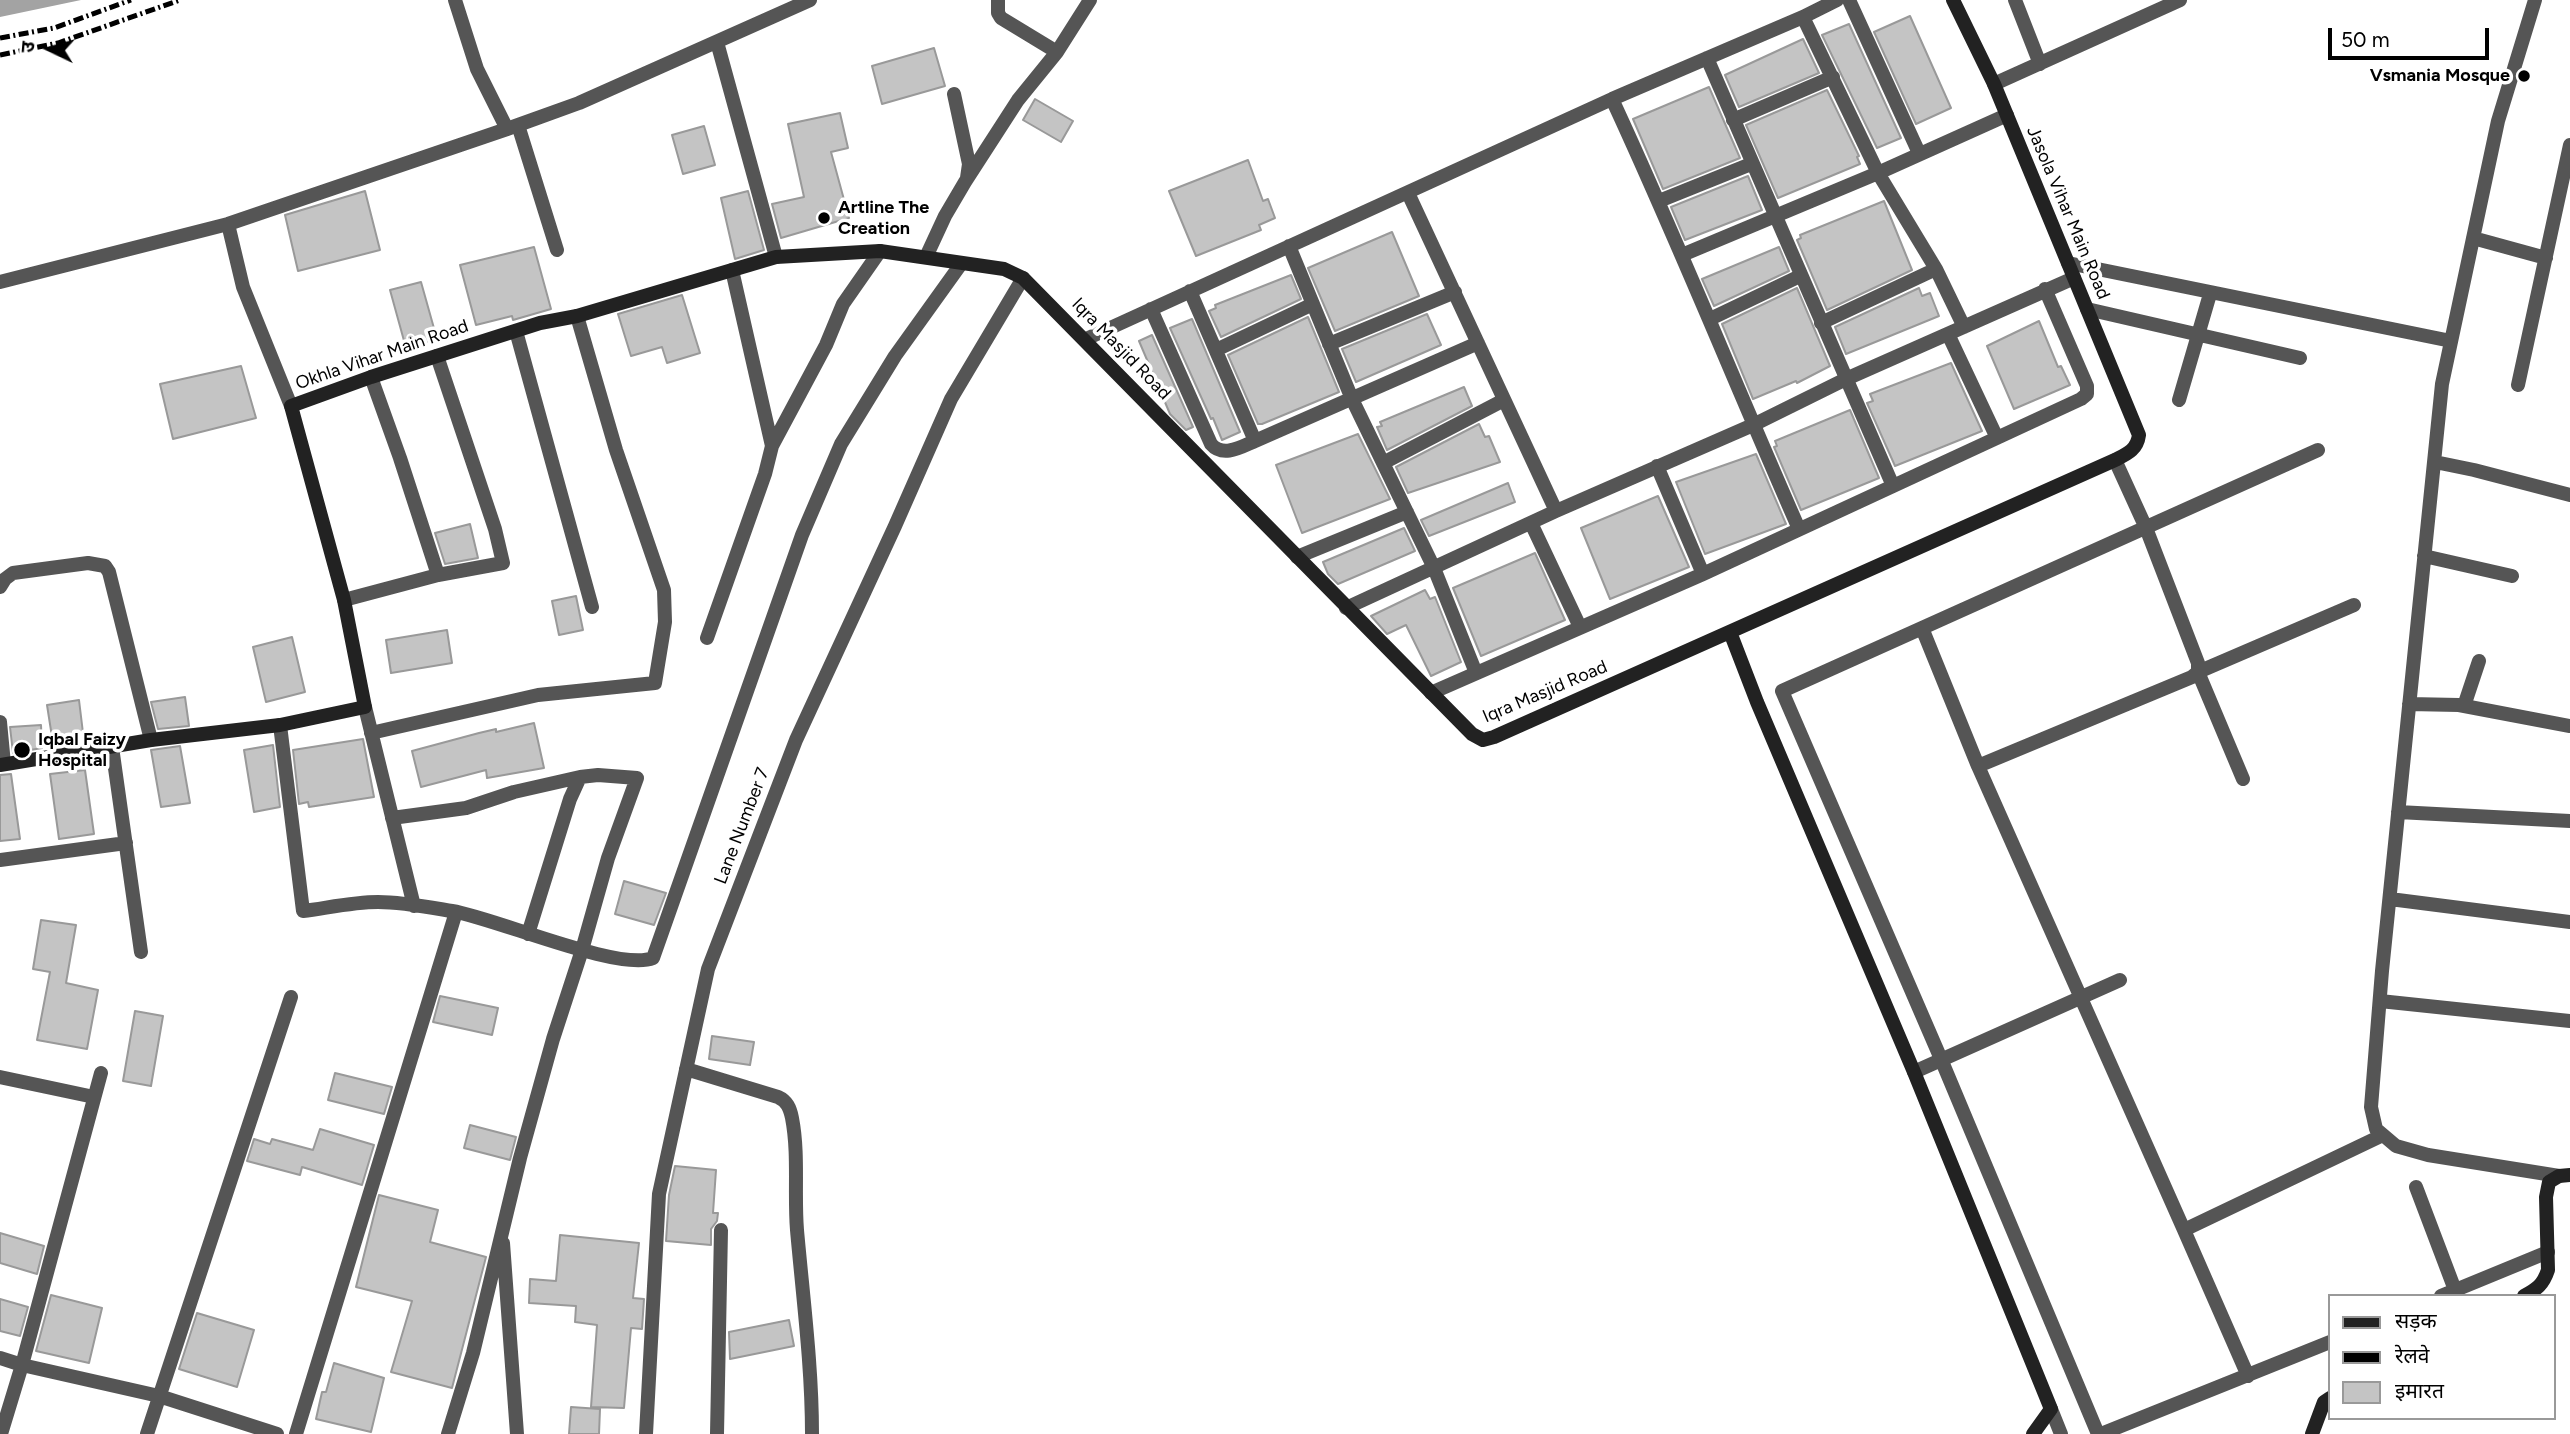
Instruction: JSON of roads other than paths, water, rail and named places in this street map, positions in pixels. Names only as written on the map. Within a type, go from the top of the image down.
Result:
[{"type":"street","points":[[455,0],[477,69],[512,127],[557,250]]},
{"type":"street","points":[[0,282],[228,224],[512,127],[579,103],[810,0]]},
{"type":"street","points":[[998,0],[998,13],[1001,18],[1057,52]]},
{"type":"street","points":[[926,257],[965,183],[1018,100],[1057,52],[1090,0]]},
{"type":"street","points":[[1086,339],[1612,99],[1837,0]]},
{"type":"street","points":[[1849,0],[1919,153]]},
{"type":"street","name":"Jasola Vihar Main Road","points":[[1953,0],[2007,115],[2139,435],[2138,443]]},
{"type":"street","points":[[2015,0],[2040,64]]},
{"type":"street","points":[[2535,0],[2498,121],[2442,384],[2371,1107],[2376,1129],[2396,1146],[2428,1155],[2564,1176]]},
{"type":"street","points":[[1994,84],[2170,2]]},
{"type":"street","points":[[1803,17],[1878,173],[1936,269],[1964,327]]},
{"type":"street","points":[[717,42],[776,257]]},
{"type":"street","points":[[1707,58],[1893,486]]},
{"type":"street","points":[[1733,120],[1833,77]]},
{"type":"street","points":[[954,94],[969,164],[965,183]]},
{"type":"street","points":[[1612,99],[1659,201],[1799,529]]},
{"type":"street","points":[[1682,255],[1878,173],[2007,115]]},
{"type":"street","points":[[2518,384],[2570,145]]},
{"type":"street","points":[[1659,201],[1751,164]]},
{"type":"street","points":[[1408,193],[1556,511]]},
{"type":"street","points":[[228,224],[243,287],[291,406]]},
{"type":"street","points":[[2473,238],[2546,258]]},
{"type":"street","points":[[1289,246],[1352,399],[1434,568],[1476,673]]},
{"type":"street","points":[[707,638],[765,474],[772,446],[826,345],[843,304],[880,251]]},
{"type":"street","name":"Okhla Vihar Main Road","points":[[365,708],[344,600],[291,406],[371,377],[516,331],[577,316],[776,257],[880,251],[1004,269],[1023,278]]},
{"type":"street","points":[[2068,263],[2451,341]]},
{"type":"street","points":[[279,725],[303,911],[377,902],[414,906],[456,912],[582,950],[645,962],[653,958],[802,536],[841,444],[895,356],[961,264]]},
{"type":"street","points":[[1821,323],[1936,269]]},
{"type":"street","points":[[732,270],[772,446]]},
{"type":"street","points":[[1710,319],[1800,276]]},
{"type":"street","name":"Iqra Masjid Road","points":[[1023,278],[1086,339],[1346,608],[1472,734],[1483,740],[2115,460],[2131,451],[2138,443]]},
{"type":"street","name":"Lane Number 7","points":[[646,1434],[659,1194],[708,969],[796,740],[951,399],[1023,278]]},
{"type":"street","points":[[1346,608],[1556,511],[1753,425],[1846,379],[2074,278]]},
{"type":"street","points":[[1431,693],[1703,574],[2081,399],[2087,394],[2087,386],[2045,289]]},
{"type":"street","points":[[1190,291],[1255,441]]},
{"type":"street","points":[[1329,344],[1455,292]]},
{"type":"street","points":[[2179,400],[2210,294]]},
{"type":"street","points":[[1216,350],[1313,304]]},
{"type":"street","points":[[1151,309],[1216,450],[1229,451],[1255,441],[1478,343]]},
{"type":"street","points":[[2087,309],[2300,358]]},
{"type":"street","points":[[371,733],[538,695],[655,683],[665,622],[664,590],[617,450],[577,316]]},
{"type":"street","points":[[516,331],[592,607]]},
{"type":"street","points":[[1948,334],[1997,438]]},
{"type":"street","points":[[344,600],[438,575],[503,563],[495,529],[437,356]]},
{"type":"street","points":[[371,377],[438,575]]},
{"type":"street","points":[[1383,463],[1504,400]]},
{"type":"street","points":[[2318,450],[1782,691],[2100,1434],[2328,1343]]},
{"type":"street","points":[[2115,460],[2146,528],[2198,663],[2198,672],[2243,779]]},
{"type":"street","points":[[2435,462],[2570,495]]},
{"type":"street","points":[[1657,466],[1703,574]]},
{"type":"street","points":[[1297,557],[1407,512]]},
{"type":"street","points":[[1531,523],[1580,627]]},
{"type":"street","points":[[2424,556],[2512,576]]},
{"type":"street","points":[[0,587],[13,573],[88,563],[105,566],[109,572],[151,740]]},
{"type":"street","points":[[1978,766],[2192,677],[2198,672],[2354,605]]},
{"type":"street","points":[[1922,628],[1978,766],[2248,1376]]},
{"type":"street","points":[[1730,632],[1914,1072],[2061,1434]]},
{"type":"street","points":[[2464,706],[2479,661]]},
{"type":"street","points":[[2409,704],[2464,706],[2570,726]]},
{"type":"street","points":[[0,722],[2,765],[151,740],[279,725],[365,708],[414,906]]},
{"type":"street","points":[[112,747],[141,952]]},
{"type":"street","points":[[392,818],[466,808],[536,786],[580,777],[598,775],[636,778],[608,858],[553,1039],[502,1229],[473,1353],[448,1434]]},
{"type":"street","points":[[528,934],[570,799],[580,777]]},
{"type":"street","points":[[2398,812],[2570,821]]},
{"type":"street","points":[[0,860],[125,843]]},
{"type":"street","points":[[2390,899],[2570,922]]},
{"type":"street","points":[[296,1434],[456,912]]},
{"type":"street","points":[[1914,1072],[2120,980]]},
{"type":"street","points":[[147,1434],[291,997]]},
{"type":"street","points":[[2380,1001],[2570,1021]]},
{"type":"street","points":[[686,1069],[778,1097],[787,1104],[790,1112],[795,1153],[797,1231],[812,1397],[812,1434]]},
{"type":"street","points":[[1,1434],[101,1073]]},
{"type":"street","points":[[0,1077],[94,1097]]},
{"type":"street","points":[[2184,1230],[2383,1135]]},
{"type":"street","points":[[2528,1294],[2544,1282],[2548,1270],[2546,1197],[2549,1182],[2564,1176]]},
{"type":"street","points":[[2416,1187],[2448,1293],[2548,1252]]},
{"type":"street","points":[[502,1229],[517,1434]]},
{"type":"street","points":[[717,1434],[721,1230]]},
{"type":"street","points":[[0,1358],[159,1396],[277,1434]]},
{"type":"street","points":[[2312,1434],[2324,1402],[2328,1399]]},
{"type":"street","points":[[2033,1434],[2051,1409]]},
{"type":"railway","points":[[0,38],[54,28],[131,0]]},
{"type":"railway","points":[[0,55],[58,43],[180,0]]},
{"type":"place","name":"Vsmania Mosque","points":[[2524,76]]},
{"type":"place","name":"Artline The Creation","points":[[824,218]]},
{"type":"place","name":"Iqbal Faizy Hospital","points":[[22,750]]}]
